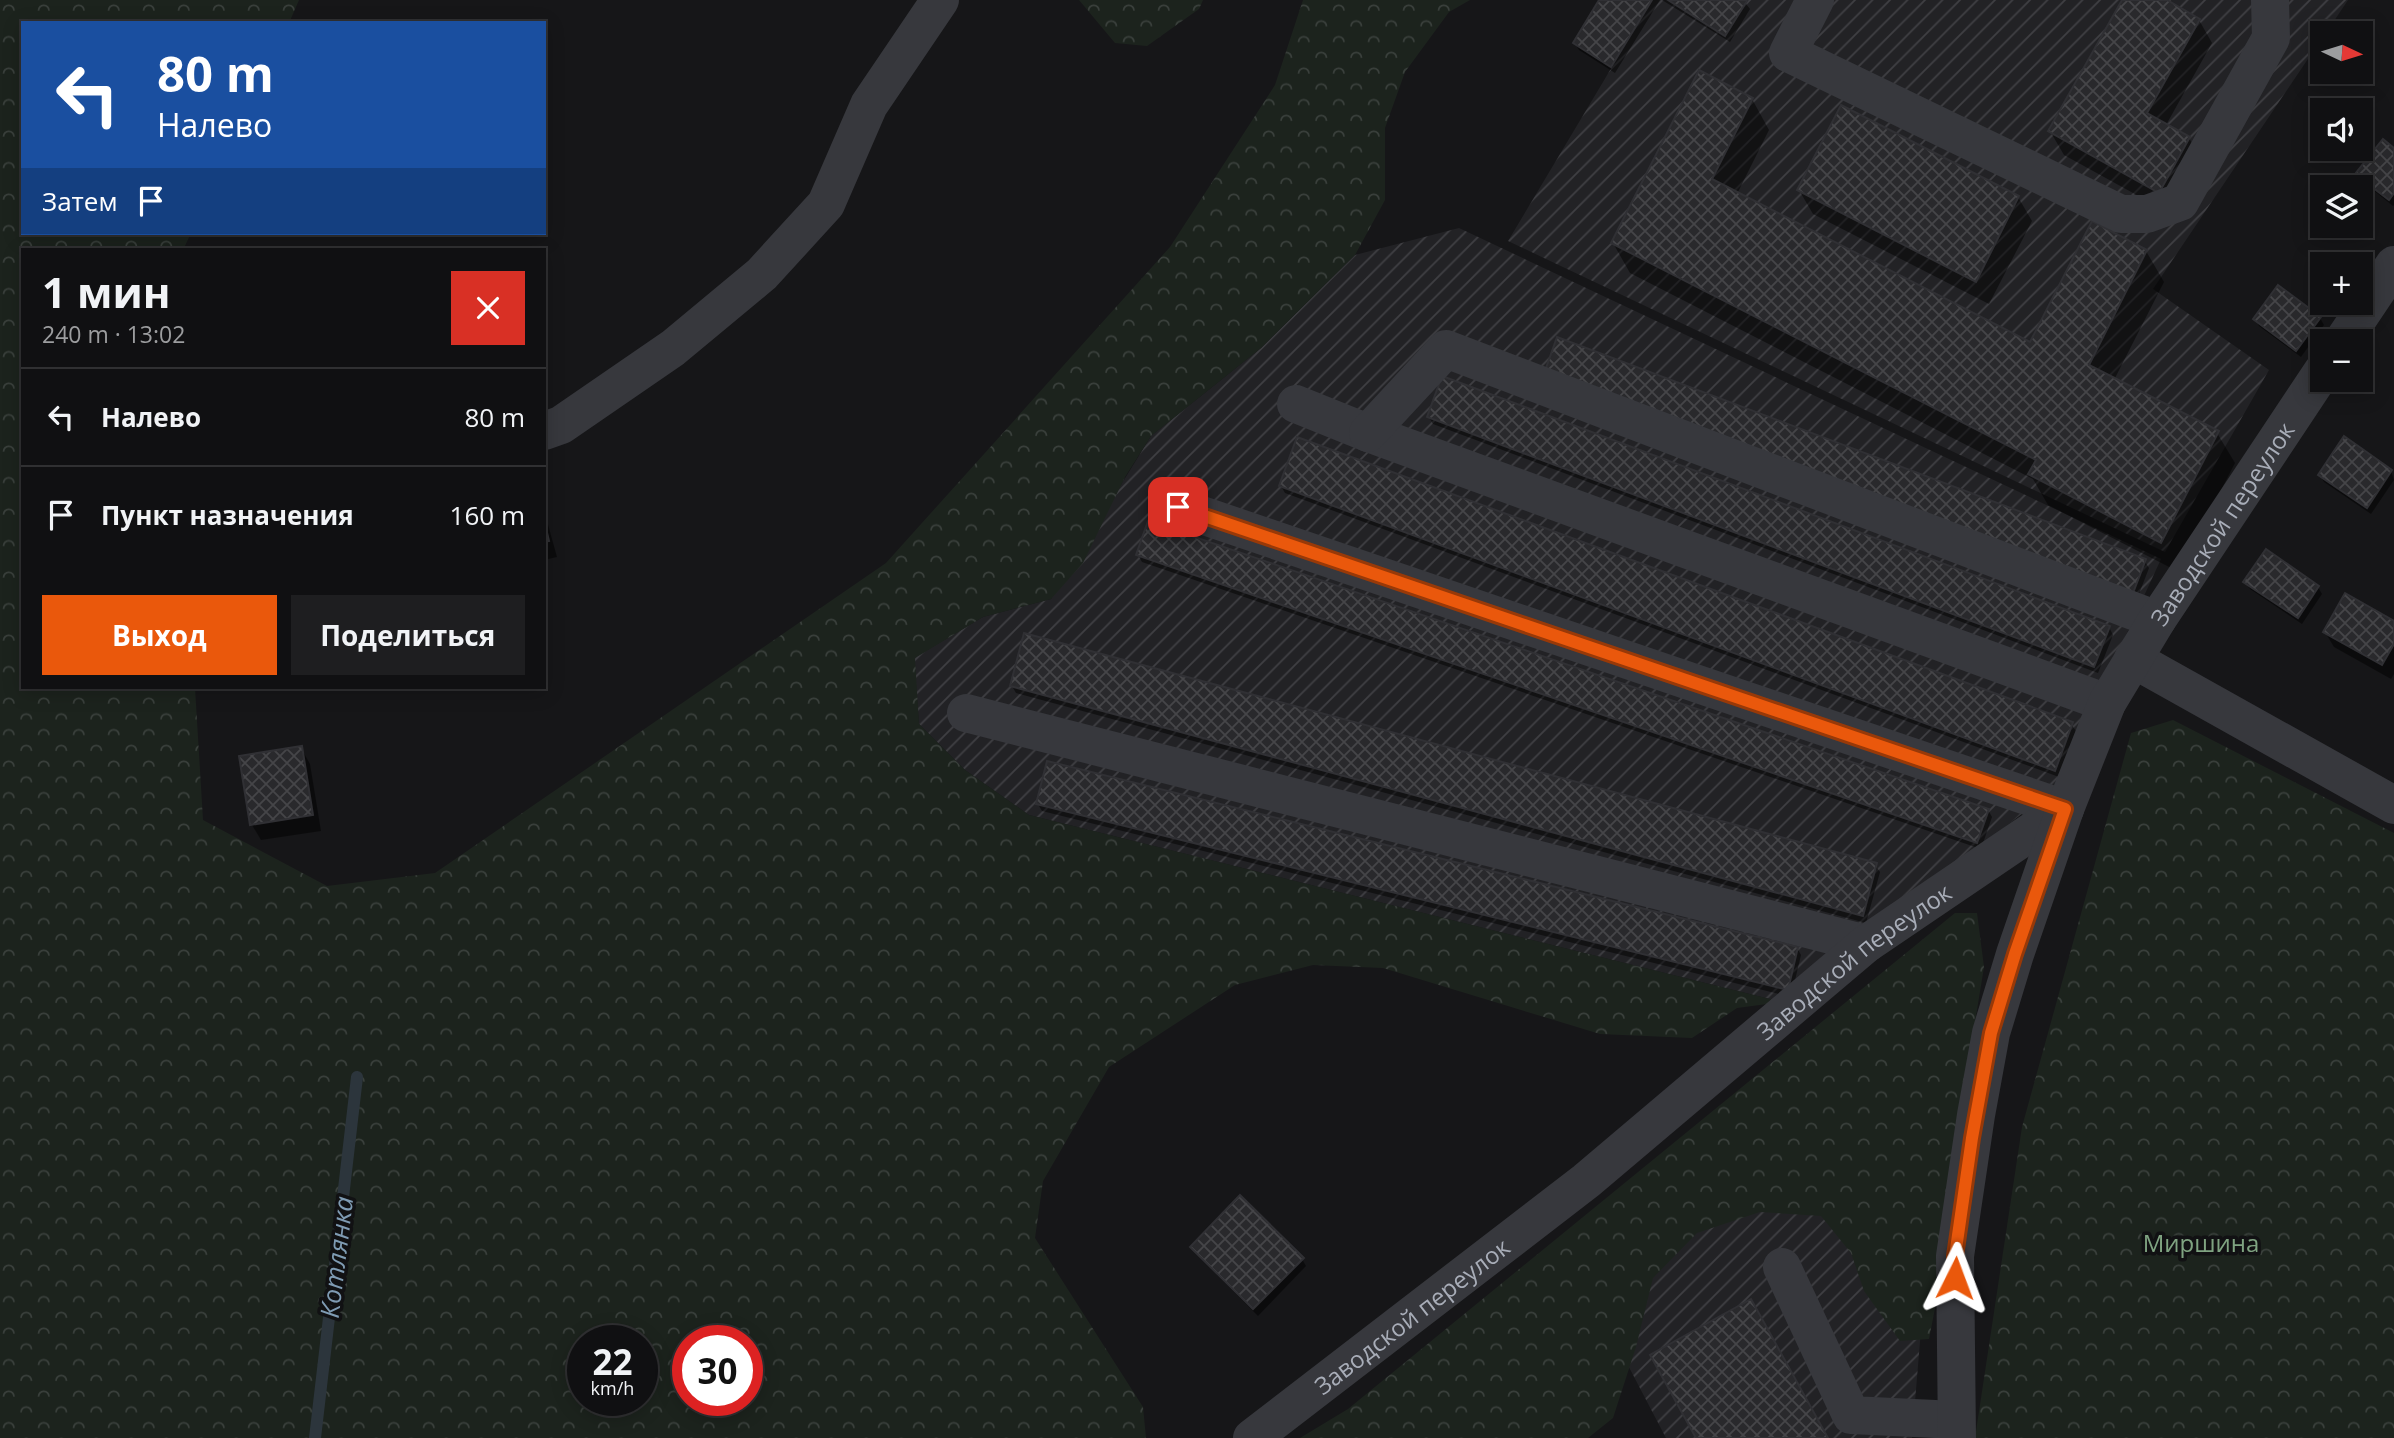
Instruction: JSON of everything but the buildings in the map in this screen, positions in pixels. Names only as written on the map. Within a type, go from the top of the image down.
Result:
[{"type":"street","points":[[546,430],[561,425],[673,348],[762,274],[826,204],[869,105],[940,0]]},
{"type":"street","points":[[1815,0],[1788,52],[2121,214],[2147,215],[2179,202],[2270,38],[2270,0]]},
{"type":"street","points":[[2351,329],[2394,265]]},
{"type":"street","points":[[1368,433],[1446,349],[2157,620]]},
{"type":"street","name":"Заводской переулок","points":[[1252,1438],[1586,1181],[1867,944],[2065,809],[2107,703],[2157,620],[2310,390]]},
{"type":"street","points":[[1296,404],[1368,433],[2107,703]]},
{"type":"street","points":[[1178,507],[2065,809],[1995,1020],[1976,1115],[1955,1256],[1957,1429],[1851,1415],[1782,1267]]},
{"type":"street","points":[[2133,659],[2394,805]]},
{"type":"street","points":[[966,713],[1867,944]]},
{"type":"shaded area","points":[[1652,0],[1668,0],[1725,36],[1748,0],[2348,0],[2334,21],[2310,21],[2310,56],[2153,289],[2269,370],[2165,552],[1508,241]]},
{"type":"shaded area","points":[[1459,228],[2161,559],[2056,787],[1782,1002],[1029,815],[965,770],[919,724],[914,658],[983,617],[1051,599],[1151,436],[1261,348],[1355,255]]},
{"type":"shaded area","points":[[1942,1077],[1912,1438],[1666,1438],[1573,1260]]},
{"type":"green space","points":[[0,0],[299,0],[290,21],[21,21],[21,235],[190,235],[184,248],[21,248],[21,689],[195,689],[203,820],[327,886],[435,873],[886,563],[1170,247],[1275,85],[1303,0],[1470,0],[1449,12],[1405,72],[1385,128],[1385,200],[1355,255],[1261,348],[1151,436],[1125,477],[1083,563],[1051,599],[983,617],[915,658],[919,724],[965,770],[1029,815],[1782,1002],[1737,1008],[1692,1038],[1600,1034],[1383,968],[1313,965],[1235,985],[1109,1067],[1043,1181],[1035,1238],[1143,1407],[1146,1438],[0,1438]]},
{"type":"green space","points":[[1079,0],[1203,0],[1199,9],[1147,46],[1115,43]]},
{"type":"green space","name":"Миршина","points":[[2173,720],[2394,833],[2394,1438],[1975,1438],[2022,1127],[2131,733]]},
{"type":"green space","points":[[1955,913],[1977,913],[1984,967],[1948,1187],[1943,1267],[1929,1339],[1900,1341],[1864,1291],[1851,1253],[1821,1216],[1760,1212],[1697,1233],[1653,1278],[1636,1347],[1613,1418],[1588,1438],[1300,1438],[1348,1409]]},
{"type":"waterway","name":"Котлянка","points":[[315,1438],[357,1077]]},
{"type":"route","points":[[1178,507],[2065,809],[1991,1033],[1972,1138],[1955,1256],[1955,1278]]}]
